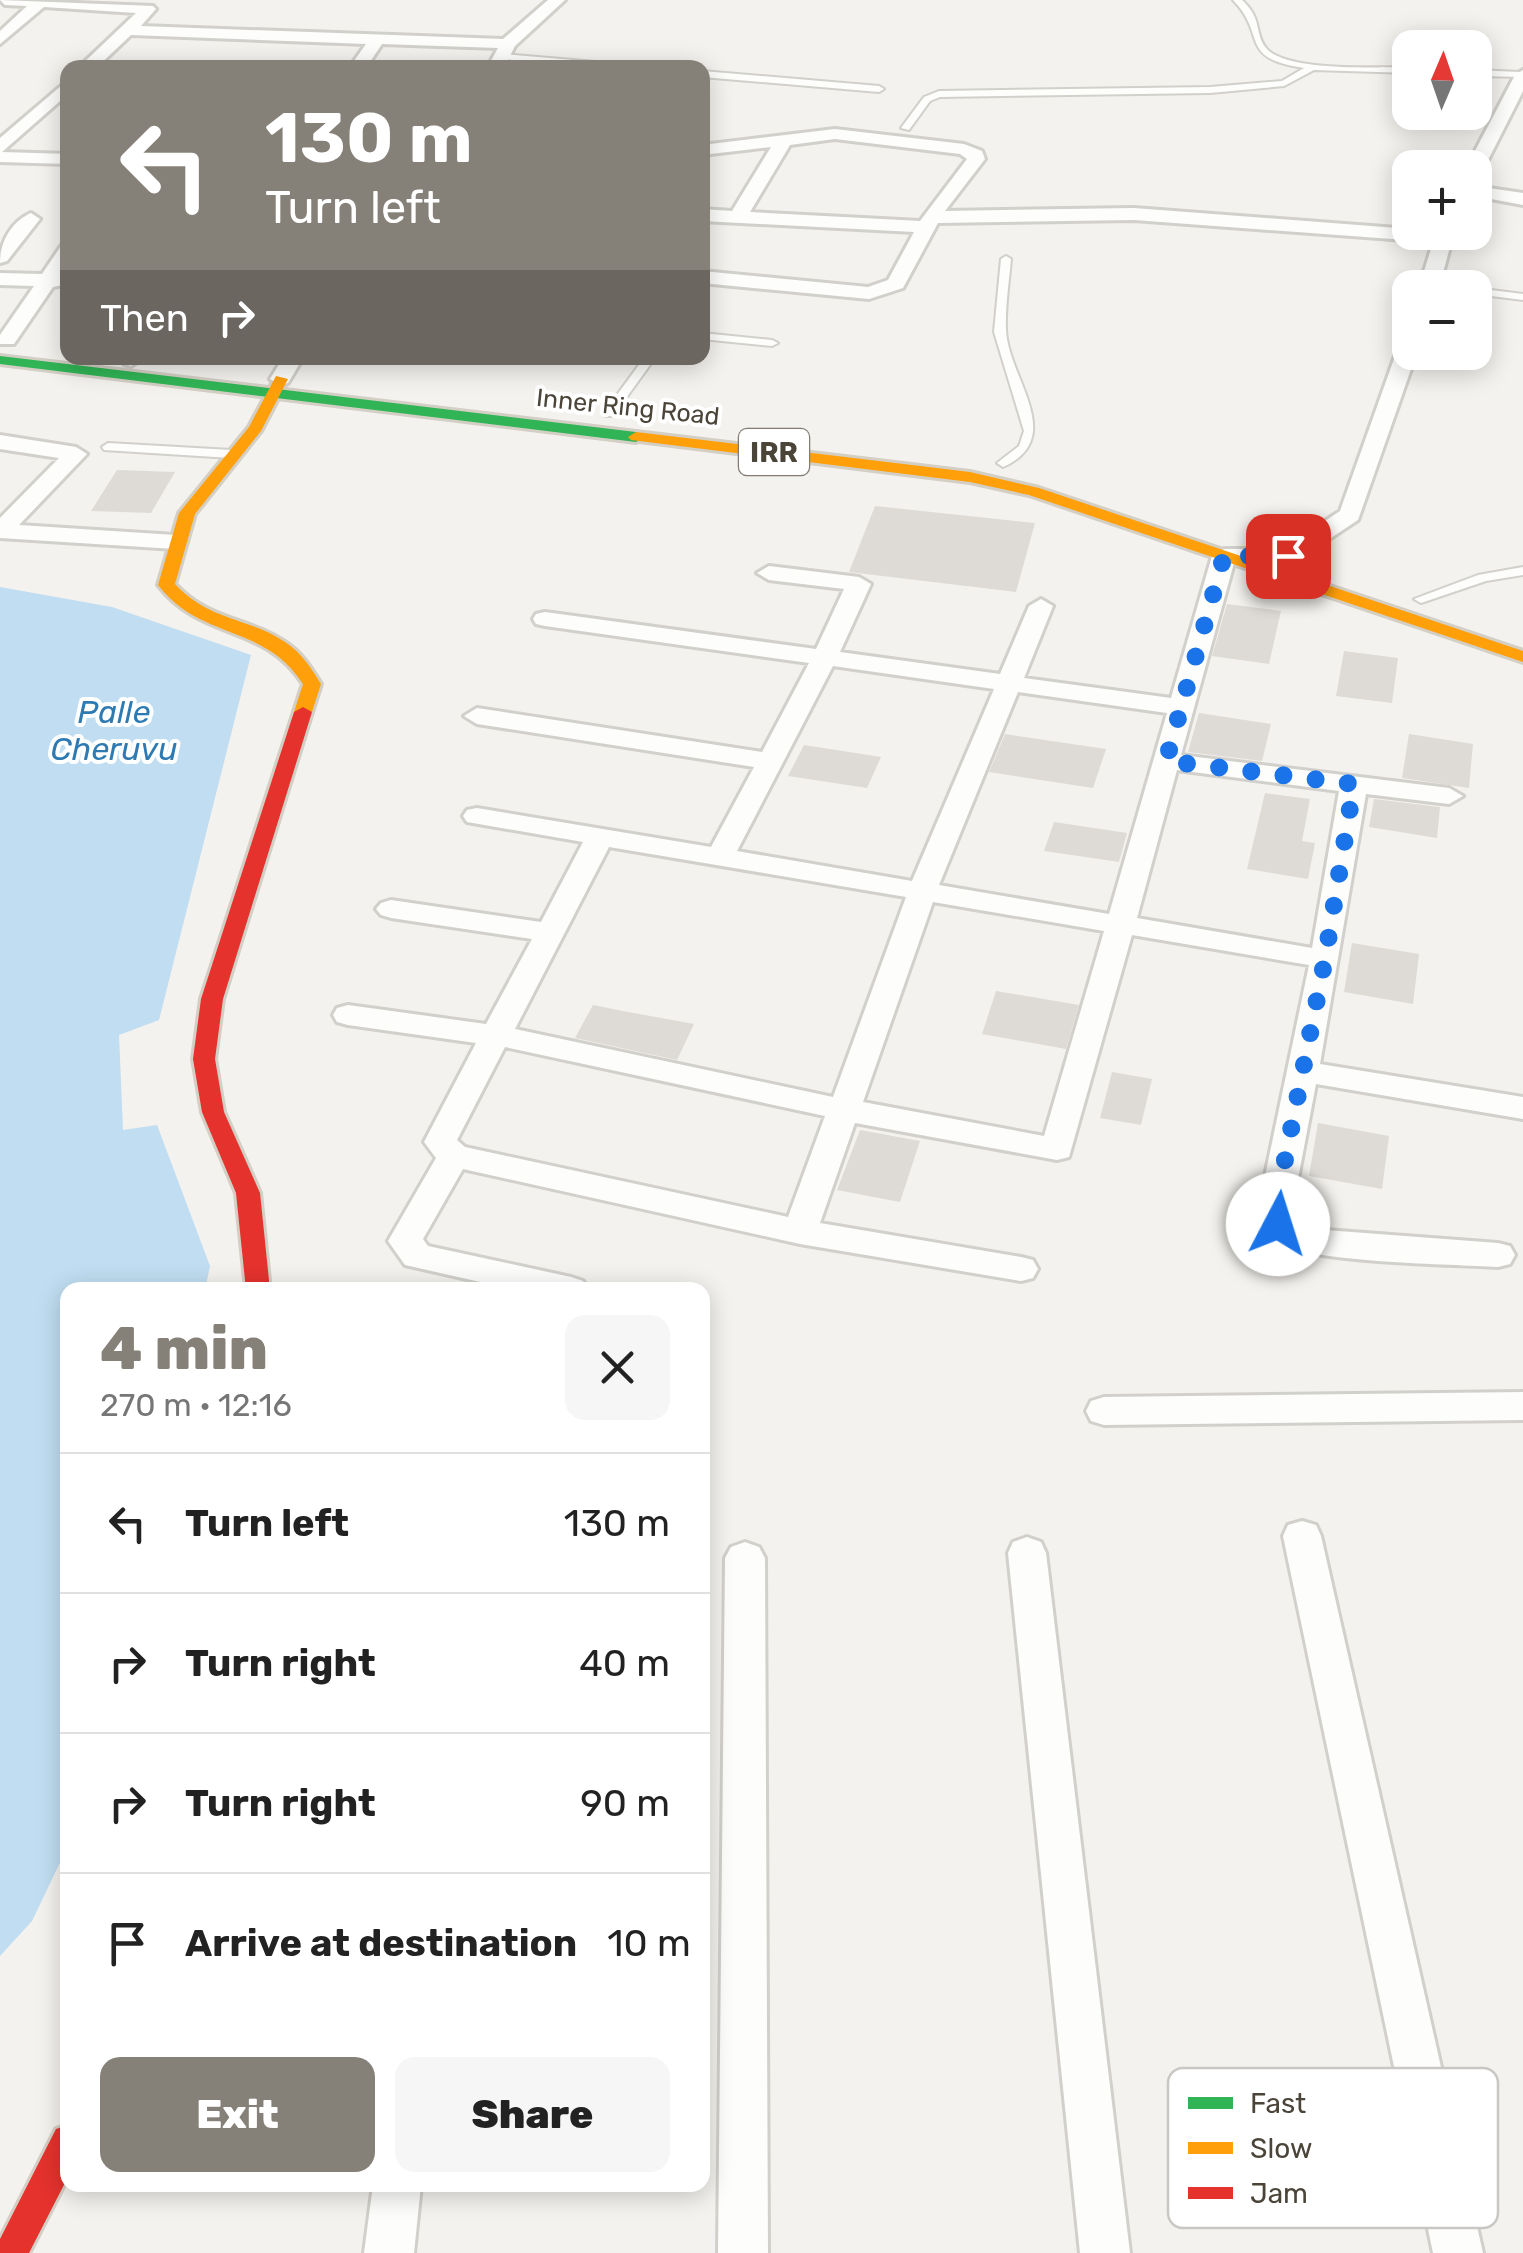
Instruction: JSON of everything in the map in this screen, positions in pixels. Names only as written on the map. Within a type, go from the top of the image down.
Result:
[{"type":"main road","name":"Inner Ring Road","points":[[2,346],[60,355]]},
{"type":"main road","points":[[2,346],[60,350]]},
{"type":"main road","name":"Inner Ring Road","points":[[131,365],[970,478],[1032,492],[1523,658]]},
{"type":"main road","name":"Inner Ring Road","points":[[162,365],[280,387],[609,414],[849,440],[1003,463],[1059,476]]},
{"type":"main road","points":[[257,1282],[248,1193],[213,1112],[204,1060],[212,999],[312,684],[306,665],[286,644],[184,608],[166,585],[175,542],[190,507],[280,387]]},
{"type":"main road","points":[[1130,499],[1288,556],[1523,632]]},
{"type":"main road","points":[[11,2253],[60,2157]]},
{"type":"street","points":[[5,0],[153,5]]},
{"type":"street","points":[[268,17],[441,36],[502,56],[557,0]]},
{"type":"street","points":[[0,39],[42,1]]},
{"type":"street","points":[[95,60],[153,5]]},
{"type":"street","points":[[128,30],[456,42]]},
{"type":"street","points":[[363,60],[378,39]]},
{"type":"street","points":[[1484,150],[1522,75]]},
{"type":"street","points":[[0,147],[60,92]]},
{"type":"street","points":[[710,149],[835,134],[972,152],[976,159],[928,222],[896,284],[880,292],[710,277]]},
{"type":"street","points":[[739,215],[784,140]]},
{"type":"street","points":[[0,156],[60,159]]},
{"type":"street","points":[[1492,194],[1523,199]]},
{"type":"street","points":[[710,214],[928,222],[1134,214],[1392,231]]},
{"type":"street","points":[[0,256],[31,219]]},
{"type":"street","points":[[2,346],[60,260]]},
{"type":"street","points":[[0,279],[60,281]]},
{"type":"street","points":[[280,387],[290,365]]},
{"type":"street","points":[[348,1015],[499,1036],[844,1110],[1056,1149],[1224,556],[1288,556],[1350,515],[1400,370]]},
{"type":"street","points":[[0,442],[76,454],[2,531]]},
{"type":"street","points":[[2,531],[175,542]]},
{"type":"street","points":[[719,858],[825,658],[859,584],[769,573]]},
{"type":"street","points":[[800,1232],[922,892],[1006,682],[1041,606]]},
{"type":"street","points":[[546,619],[1181,708]]},
{"type":"street","points":[[477,716],[770,761]]},
{"type":"street","points":[[1166,761],[1449,796]]},
{"type":"street","points":[[1354,784],[1325,959],[1276,1205],[1278,1224],[1308,1242],[1498,1255]]},
{"type":"street","points":[[478,816],[1325,959]]},
{"type":"street","points":[[600,838],[440,1142],[454,1156],[800,1232],[1021,1270]]},
{"type":"street","points":[[391,910],[551,933]]},
{"type":"street","points":[[1302,1071],[1523,1108]]},
{"type":"street","points":[[454,1156],[405,1242],[417,1256],[534,1282]]},
{"type":"street","points":[[1104,1411],[1523,1406]]},
{"type":"street","points":[[1302,1536],[1418,2068]]},
{"type":"street","points":[[1027,1554],[1106,2253]]},
{"type":"street","points":[[743,2253],[745,1558]]},
{"type":"street","points":[[390,2253],[396,2192]]},
{"type":"street","points":[[1453,2228],[1458,2253]]},
{"type":"lane","points":[[1237,0],[1257,21],[1260,46],[1267,56],[1315,66],[1392,69]]},
{"type":"lane","points":[[502,56],[545,60]]},
{"type":"lane","points":[[906,128],[927,99],[939,94],[1210,90],[1284,82],[1315,66]]},
{"type":"lane","points":[[1492,74],[1522,75]]},
{"type":"lane","points":[[710,75],[879,89]]},
{"type":"lane","points":[[1003,463],[1024,448],[1030,431],[1000,332],[1006,259]]},
{"type":"lane","points":[[1492,293],[1523,296]]},
{"type":"lane","points":[[710,337],[772,343]]},
{"type":"lane","points":[[609,414],[644,365]]},
{"type":"lane","points":[[108,448],[231,454]]},
{"type":"lane","points":[[1421,598],[1483,578],[1523,571]]},
{"type":"water","name":"Palle Cheruvu","points":[[0,587],[112,607],[251,655],[159,1020],[119,1035],[123,1130],[157,1125],[210,1266],[207,1282],[60,1282],[60,1863],[32,1921],[0,1956]]},
{"type":"building","points":[[117,470],[175,472],[151,513],[91,511]]},
{"type":"building","points":[[875,506],[1035,523],[1016,592],[849,572]]},
{"type":"building","points":[[1227,604],[1281,611],[1269,664],[1212,656]]},
{"type":"building","points":[[1344,651],[1398,658],[1392,703],[1336,696]]},
{"type":"building","points":[[1199,713],[1271,724],[1262,761],[1188,752]]},
{"type":"building","points":[[1005,734],[1106,749],[1093,788],[989,772]]},
{"type":"building","points":[[1409,734],[1473,744],[1469,788],[1402,778]]},
{"type":"building","points":[[804,745],[881,757],[867,788],[788,776]]},
{"type":"building","points":[[1265,793],[1310,799],[1302,841],[1315,843],[1308,879],[1247,869]]},
{"type":"building","points":[[1374,799],[1440,807],[1437,838],[1369,827]]},
{"type":"building","points":[[1054,822],[1127,833],[1119,862],[1044,851]]},
{"type":"building","points":[[1352,943],[1419,954],[1413,1004],[1344,992]]},
{"type":"building","points":[[996,991],[1079,1005],[1066,1049],[982,1034]]},
{"type":"building","points":[[593,1005],[694,1024],[677,1060],[575,1038]]},
{"type":"building","points":[[1112,1072],[1152,1079],[1141,1125],[1100,1118]]},
{"type":"building","points":[[1318,1123],[1389,1136],[1382,1189],[1309,1176]]},
{"type":"building","points":[[860,1130],[920,1141],[900,1202],[837,1190]]},
{"type":"traffic: fast","points":[[0,360],[636,437]]},
{"type":"traffic: slow","points":[[281,379],[256,428],[187,513],[166,585],[183,604],[202,616],[262,637],[298,662],[312,684],[303,712]]},
{"type":"traffic: slow","points":[[636,437],[970,477],[1033,491],[1523,657]]},
{"type":"traffic: jam","points":[[257,1282],[248,1193],[213,1112],[204,1059],[212,999],[303,712]]},
{"type":"traffic: jam","points":[[11,2253],[60,2157]]},
{"type":"route","points":[[1278,1224],[1276,1205],[1325,959],[1354,784],[1166,761],[1224,556],[1288,556]]}]
